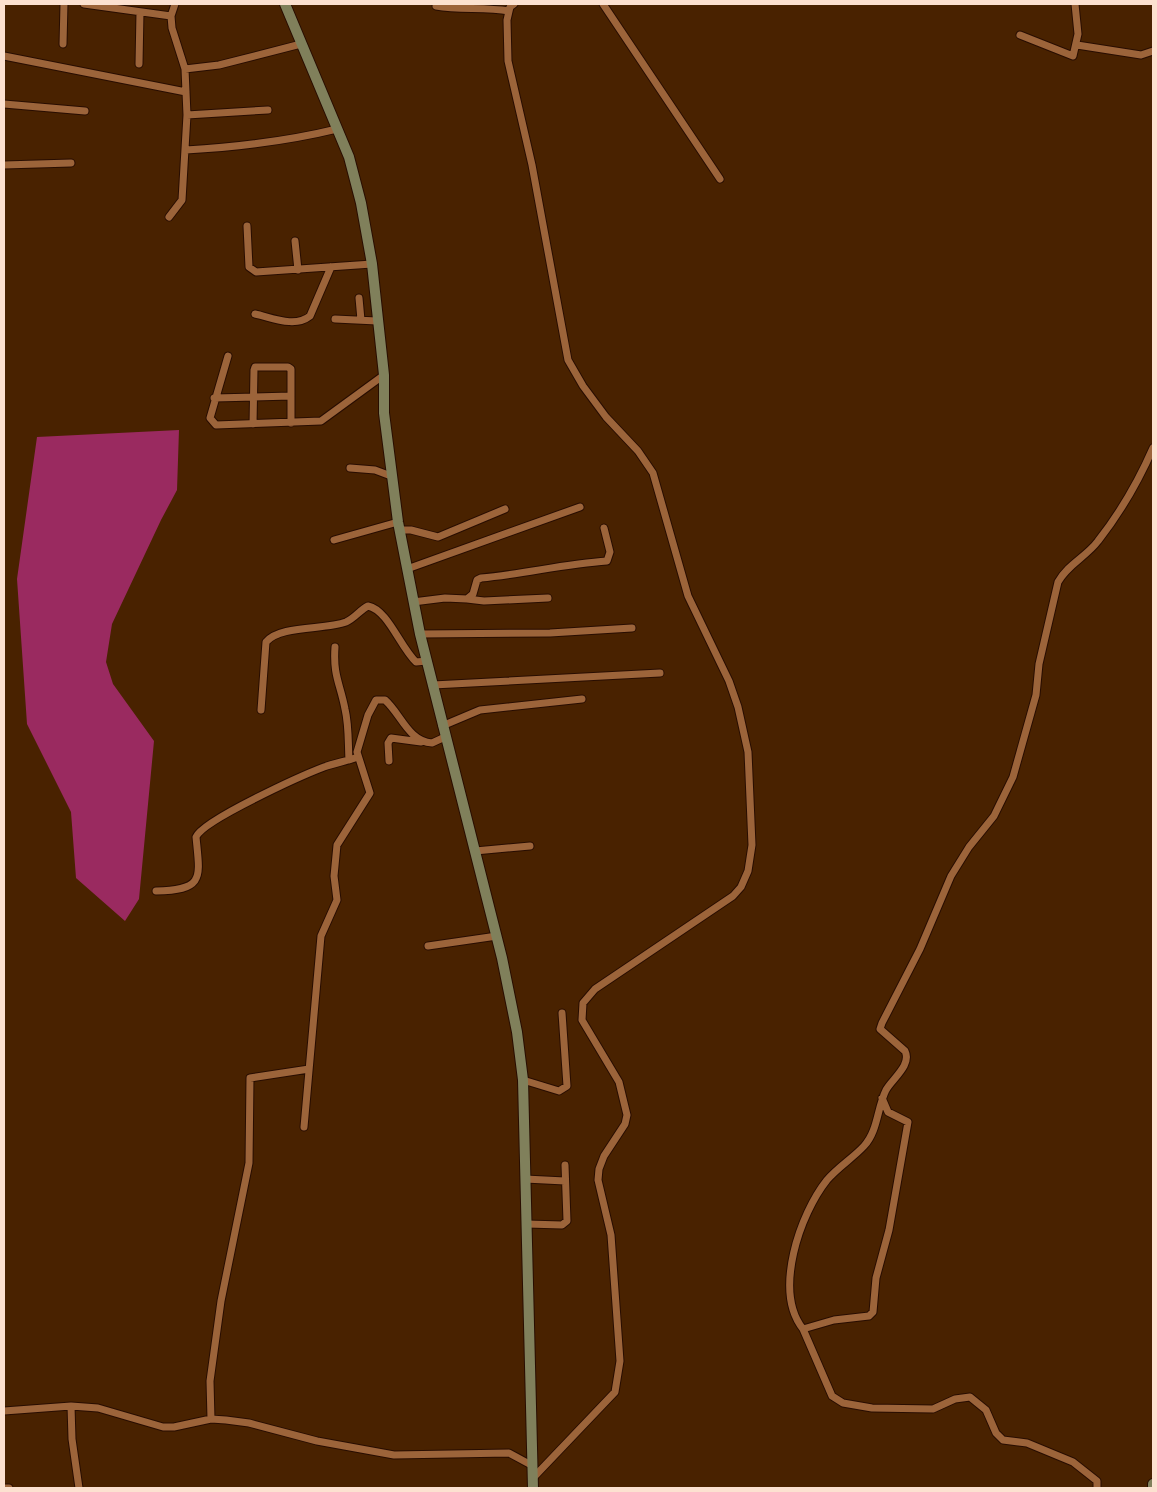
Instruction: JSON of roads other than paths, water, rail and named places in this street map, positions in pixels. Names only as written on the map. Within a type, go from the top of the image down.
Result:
[{"type":"main road","points":[[285,4],[350,157],[372,264],[384,375],[384,413],[391,476],[413,602],[442,726],[497,936],[517,1032],[523,1080],[533,1483]]},
{"type":"street","points":[[62,44],[64,4]]},
{"type":"street","points":[[84,4],[171,16]]},
{"type":"street","points":[[169,217],[182,200],[187,115],[185,68],[172,28],[173,4]]},
{"type":"street","points":[[514,4],[509,11],[508,61],[532,165],[568,360],[583,386],[606,417],[638,450],[653,473],[688,596],[729,681],[738,707],[748,752],[752,813],[748,871],[741,887],[733,896],[596,989],[583,1003],[582,1020],[619,1082],[626,1104],[627,1115],[625,1124],[604,1156],[599,1169],[598,1180],[611,1235],[620,1361],[615,1392],[533,1483]]},
{"type":"street","points":[[603,4],[720,179]]},
{"type":"street","points":[[1020,35],[1073,56],[1077,45],[1075,4]]},
{"type":"street","points":[[436,6],[454,9],[494,8],[509,11]]},
{"type":"street","points":[[139,64],[140,12]]},
{"type":"street","points":[[185,68],[218,65],[301,44]]},
{"type":"street","points":[[1077,45],[1141,55],[1153,51]]},
{"type":"street","points":[[4,56],[186,92]]},
{"type":"street","points":[[4,104],[85,111]]},
{"type":"street","points":[[187,115],[268,110]]},
{"type":"street","points":[[186,150],[225,148],[304,138],[337,129]]},
{"type":"street","points":[[4,165],[71,162]]},
{"type":"street","points":[[247,226],[249,267],[251,271],[298,270],[372,264]]},
{"type":"street","points":[[295,241],[298,270]]},
{"type":"street","points":[[256,314],[290,322],[304,320],[310,316],[330,267]]},
{"type":"street","points":[[359,298],[362,320]]},
{"type":"street","points":[[335,319],[378,321]]},
{"type":"street","points":[[228,356],[214,398],[210,418],[216,425],[321,421],[384,375]]},
{"type":"street","points":[[253,424],[254,370],[255,367],[262,366],[291,369],[291,423]]},
{"type":"street","points":[[214,398],[291,396]]},
{"type":"street","points":[[1097,1488],[1097,1481],[1073,1462],[1027,1444],[1003,1440],[996,1433],[986,1410],[970,1397],[955,1399],[933,1409],[872,1408],[843,1403],[832,1396],[803,1329],[796,1320],[791,1280],[797,1236],[821,1188],[829,1178],[864,1146],[872,1133],[882,1098],[900,1072],[907,1055],[880,1029],[882,1023],[920,949],[951,876],[969,847],[994,816],[1013,778],[1036,695],[1039,664],[1058,582],[1064,572],[1098,541],[1136,482],[1153,448]]},
{"type":"street","points":[[350,468],[375,470],[391,476]]},
{"type":"street","points":[[407,569],[580,506]]},
{"type":"street","points":[[334,540],[399,526],[438,537],[505,509]]},
{"type":"street","points":[[467,599],[473,594],[477,580],[481,578],[526,574],[567,564],[607,561],[610,552],[604,528]]},
{"type":"street","points":[[413,602],[445,598],[484,601],[548,598]]},
{"type":"street","points":[[261,710],[266,642],[270,638],[287,632],[346,622],[368,606],[381,611],[408,655],[416,662],[427,661]]},
{"type":"street","points":[[420,634],[550,634],[632,628]]},
{"type":"street","points":[[335,647],[334,674],[345,707],[349,732],[349,760]]},
{"type":"street","points":[[433,685],[660,673]]},
{"type":"street","points":[[304,1128],[321,936],[337,900],[334,876],[337,845],[370,793],[357,752],[372,705],[381,699],[389,704],[411,733],[427,743]]},
{"type":"street","points":[[442,726],[480,710],[582,699]]},
{"type":"street","points":[[389,761],[388,744],[391,738],[432,743],[445,737]]},
{"type":"street","points":[[156,891],[172,890],[193,883],[196,879],[199,866],[196,836],[202,828],[224,814],[303,776],[358,757]]},
{"type":"street","points":[[475,851],[530,846]]},
{"type":"street","points":[[428,946],[497,936]]},
{"type":"street","points":[[523,1080],[559,1091],[567,1086],[562,1014]]},
{"type":"street","points":[[211,1419],[210,1381],[221,1301],[249,1163],[250,1078],[309,1069]]},
{"type":"street","points":[[803,1329],[834,1320],[869,1316],[873,1312],[876,1278],[889,1230],[908,1122],[888,1112],[882,1098]]},
{"type":"street","points":[[527,1224],[565,1223],[568,1218],[565,1165]]},
{"type":"street","points":[[524,1179],[565,1181]]},
{"type":"street","points":[[71,1406],[72,1439],[79,1488]]},
{"type":"street","points":[[4,1411],[71,1406],[98,1408],[163,1427],[174,1427],[211,1419],[249,1423],[317,1441],[394,1455],[509,1453],[532,1466]]},
{"type":"street","points":[[4,1488],[9,1488]]}]
